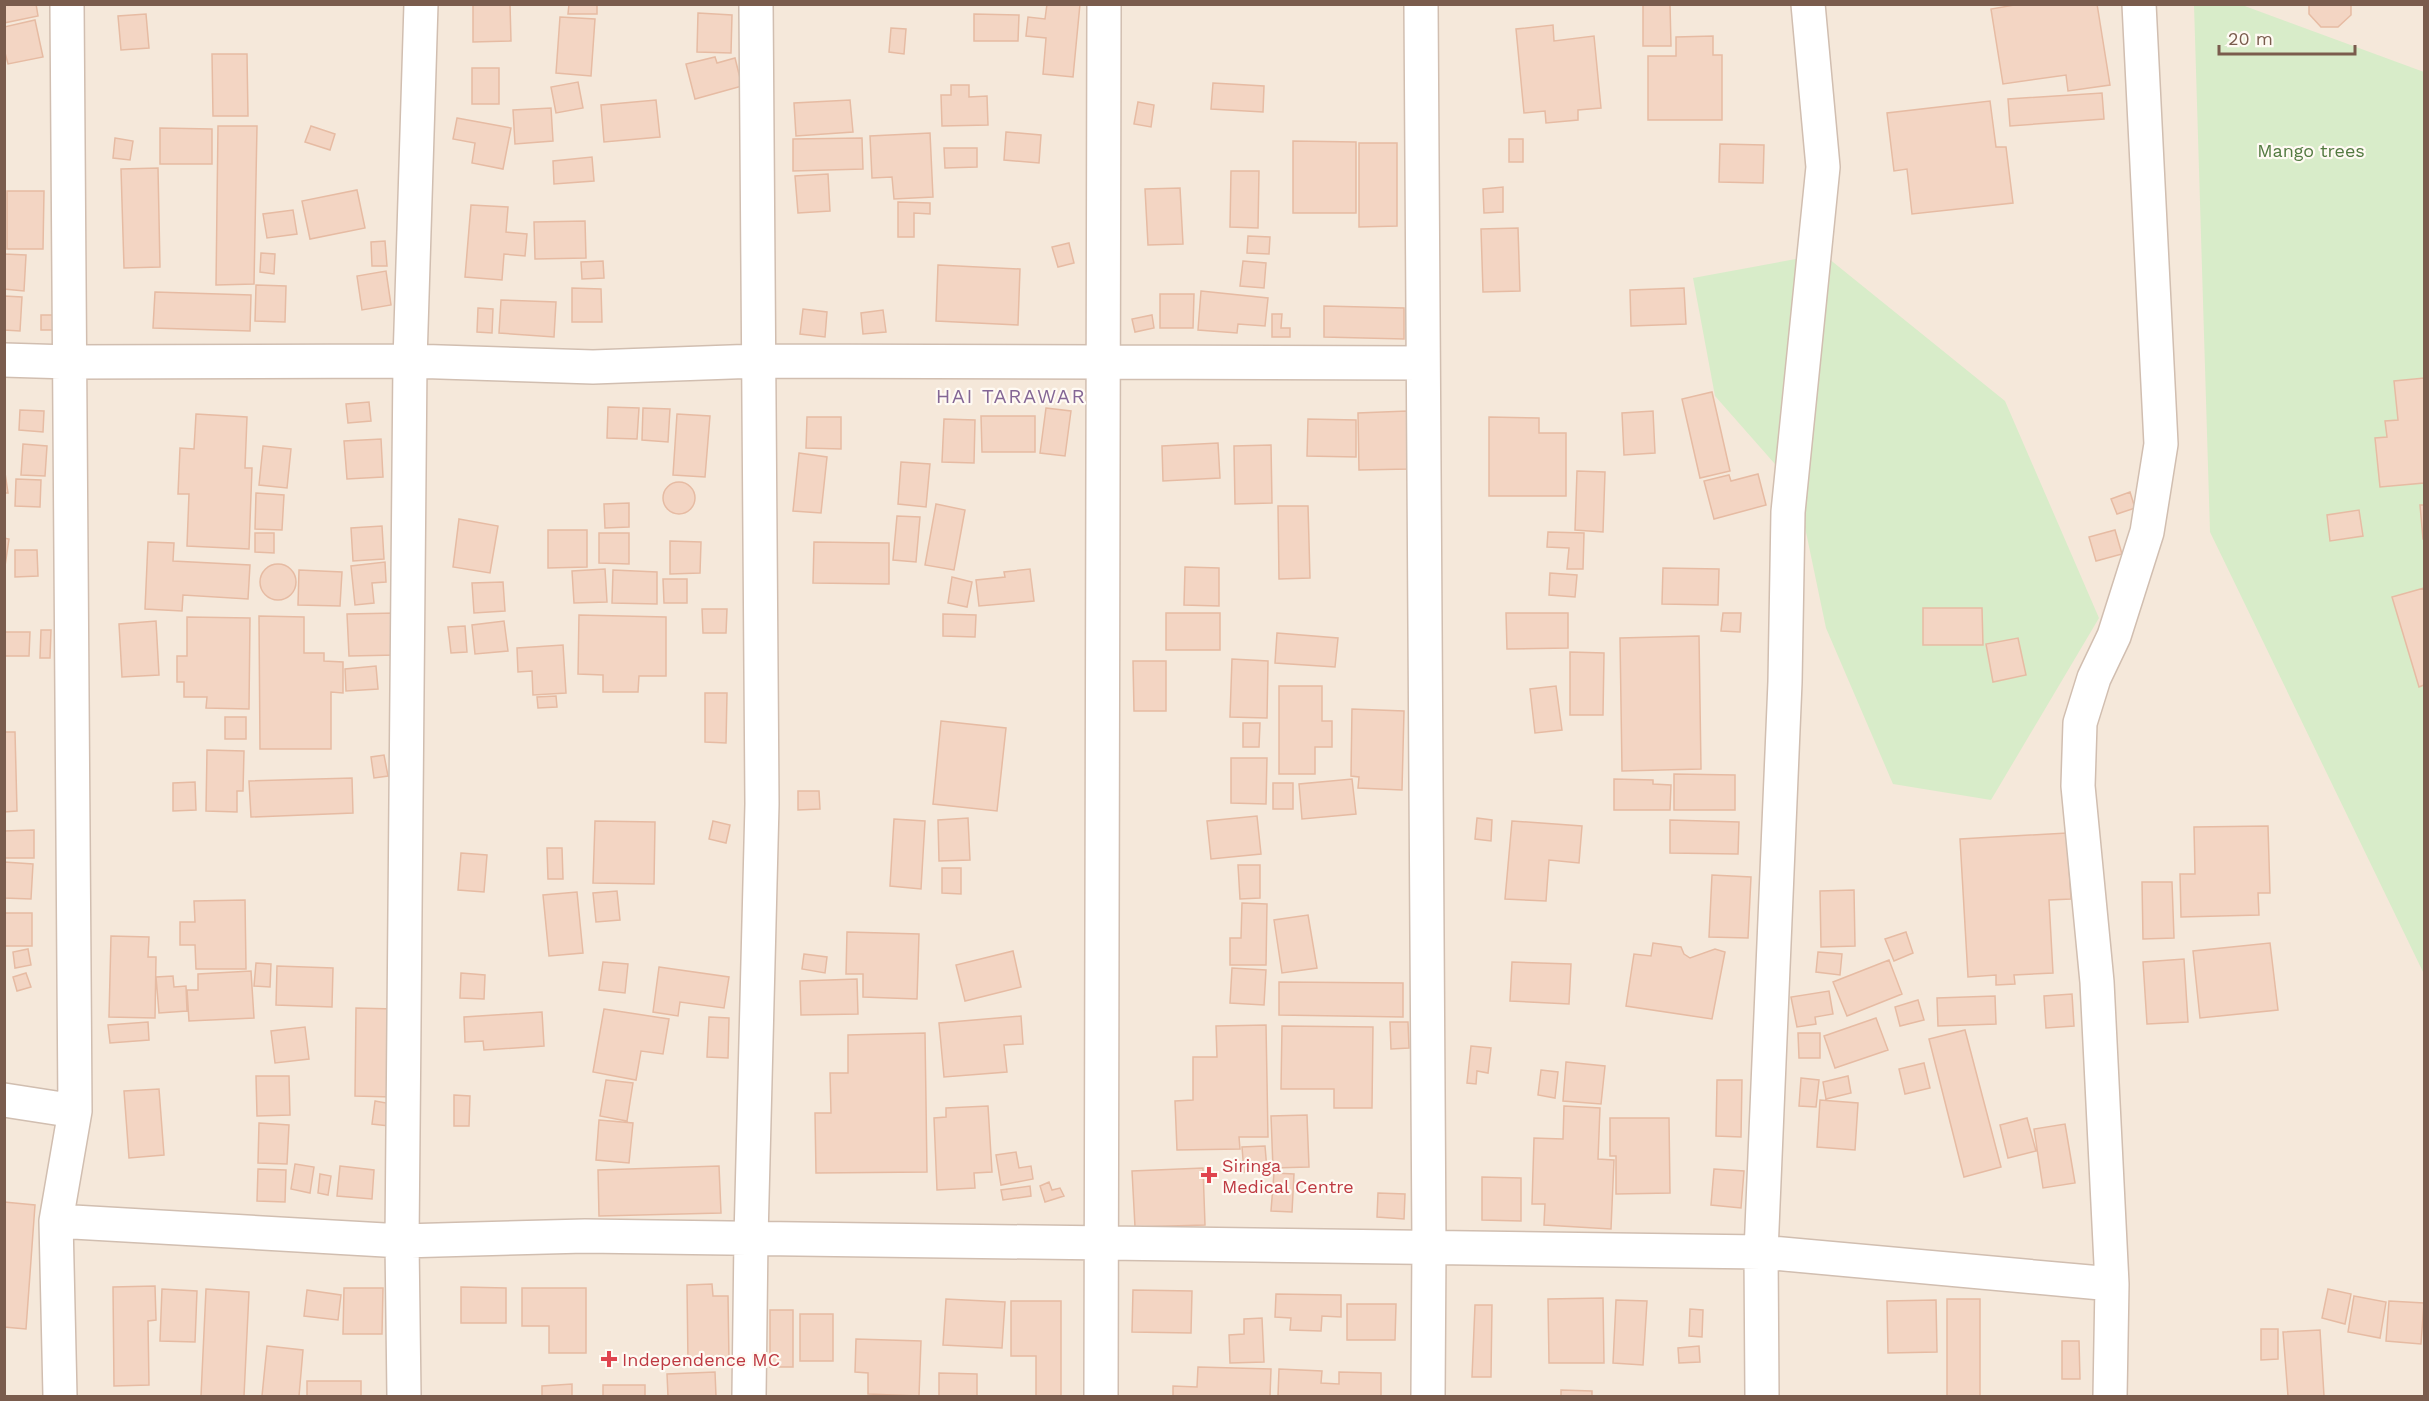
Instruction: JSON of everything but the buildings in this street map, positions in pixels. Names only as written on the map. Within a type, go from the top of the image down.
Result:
[{"type":"street","points":[[60,1396],[56,1221],[75,1111],[67,4]]},
{"type":"street","points":[[404,1396],[402,1241],[410,361],[421,4]]},
{"type":"street","points":[[749,1396],[762,804],[756,4]]},
{"type":"street","points":[[1101,1396],[1104,4]]},
{"type":"street","points":[[1421,4],[1428,1396]]},
{"type":"street","points":[[1762,1396],[1761,1252],[1785,682],[1788,512],[1823,167],[1808,4]]},
{"type":"street","points":[[2110,1396],[2112,1284],[2097,982],[2078,786],[2079,734],[2080,723],[2094,678],[2114,636],[2147,532],[2160,444],[2139,4]]},
{"type":"street","points":[[4,360],[69,362],[410,361],[593,367],[758,361],[1423,363]]},
{"type":"street","points":[[4,1100],[75,1111]]},
{"type":"street","points":[[56,1221],[402,1241],[585,1236],[1761,1252],[2112,1284]]},
{"type":"shaded area","points":[[5,5],[2424,5],[2424,1396],[5,1396]]},
{"type":"green space","name":"Mango trees","points":[[2194,5],[2242,5],[2424,72],[2424,974],[2210,532]]},
{"type":"green space","points":[[1823,254],[2005,401],[2099,618],[1991,800],[1893,784],[1826,628],[1797,489],[1715,396],[1693,278]]},
{"type":"place","name":"Siringa Medical Centre","points":[[1209,1175]]},
{"type":"place","name":"Independence MC","points":[[609,1359]]},
{"type":"district","name":"HAI TARAWAR","points":[[1011,396]]}]
